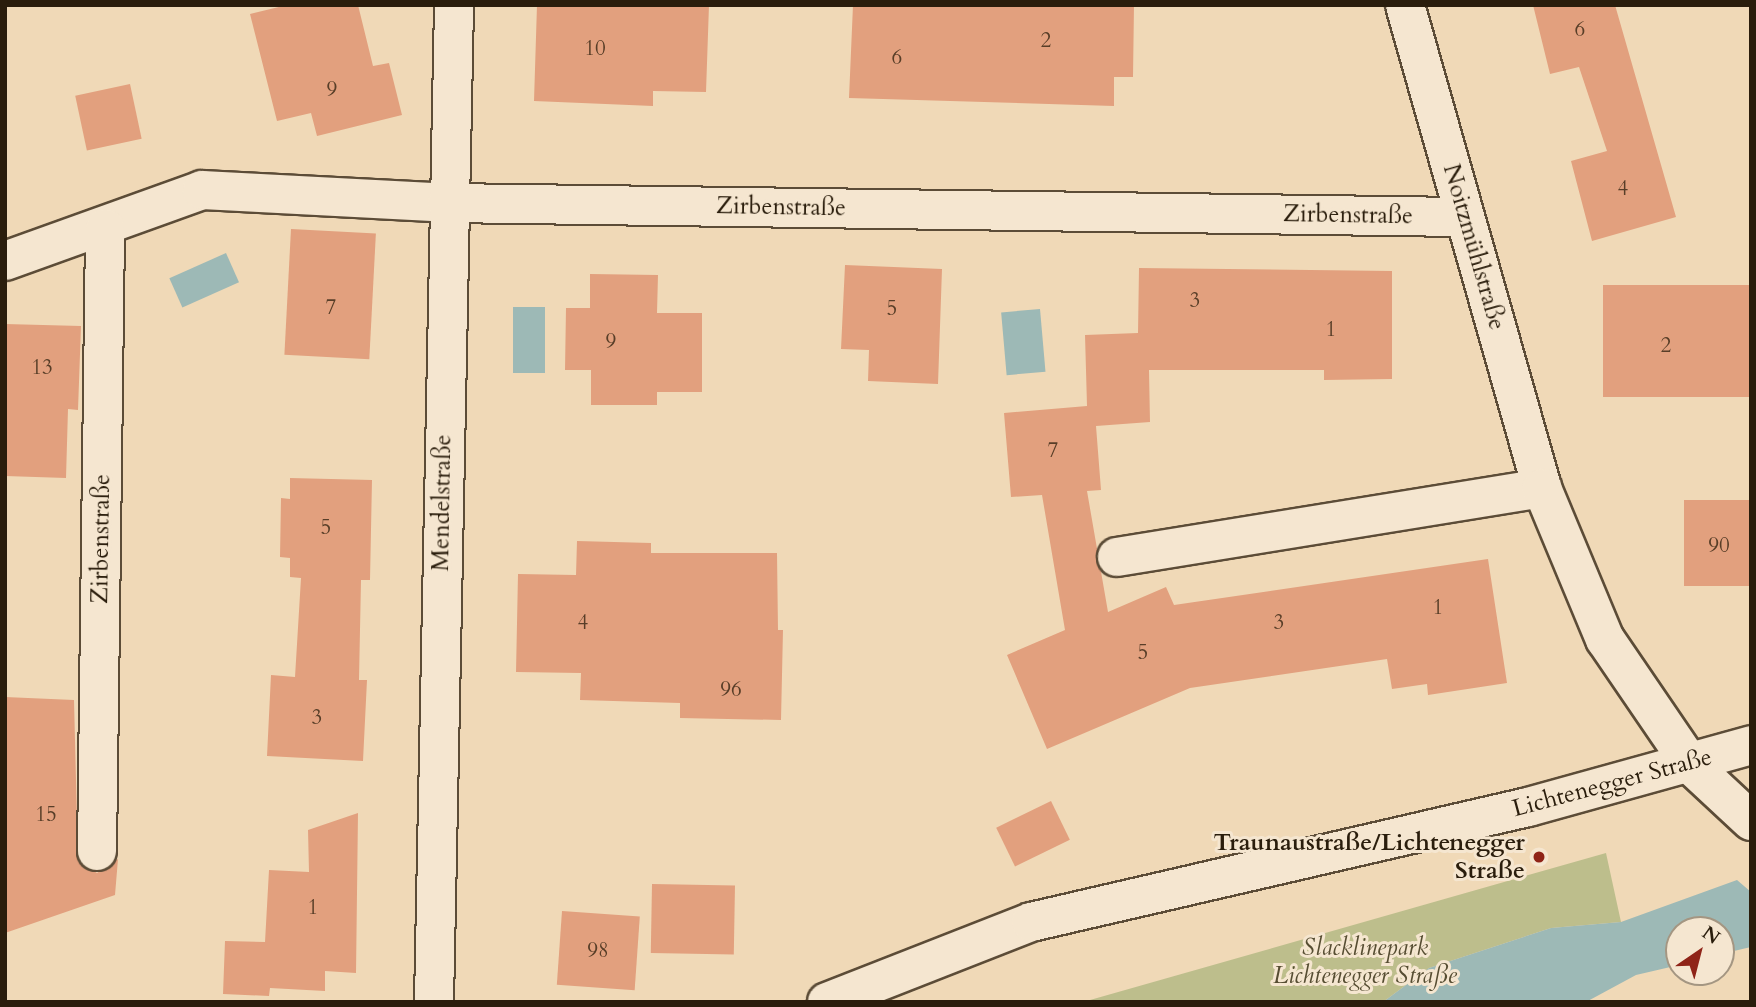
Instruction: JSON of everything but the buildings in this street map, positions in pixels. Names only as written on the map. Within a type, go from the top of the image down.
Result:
[{"type":"street","name":"Mendelstraße","points":[[434,1002],[447,203],[454,5]]},
{"type":"street","name":"Noitzmühlstraße","points":[[1405,5],[1542,488],[1605,639],[1690,765],[1751,821]]},
{"type":"street","name":"Zirbenstraße","points":[[5,261],[105,228],[202,190],[447,203],[1465,217]]},
{"type":"street","name":"Zirbenstraße","points":[[97,851],[105,228]]},
{"type":"street","points":[[1117,557],[1542,488]]},
{"type":"street","name":"Lichtenegger Straße","points":[[827,1002],[1031,922],[1690,765],[1751,745]]},
{"type":"green space","name":"Slacklinepark Lichtenegger Straße","points":[[1606,853],[1621,922],[1551,928],[1429,968],[1383,1002],[1083,1002]]},
{"type":"water","points":[[226,253],[239,282],[182,307],[169,278]]},
{"type":"water","points":[[513,307],[545,307],[545,373],[513,373]]},
{"type":"water","points":[[1040,309],[1045,372],[1007,375],[1001,312]]},
{"type":"water","points":[[1737,880],[1751,892],[1751,947],[1735,951],[1735,916],[1665,916],[1665,968],[1636,975],[1586,1002],[1383,1002],[1429,968],[1551,928],[1621,922]]},
{"type":"place","name":"Traunaustraße/Lichtenegger Straße","points":[[1539,857]]}]
